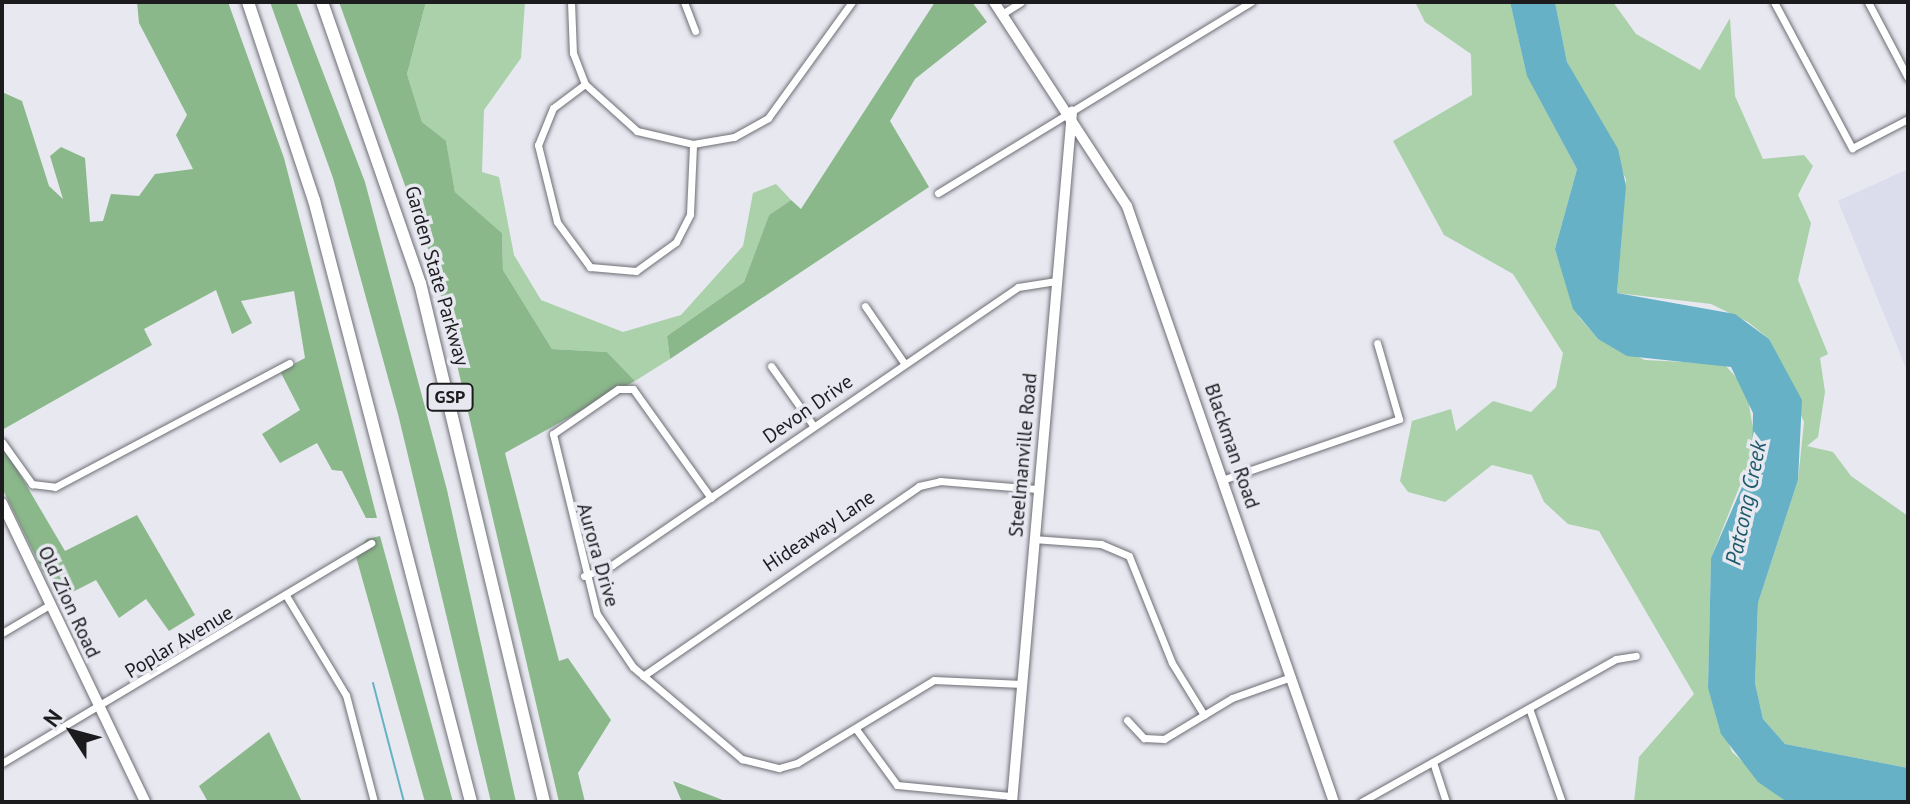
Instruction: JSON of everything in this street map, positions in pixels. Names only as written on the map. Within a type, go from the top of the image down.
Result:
[{"type":"highway","points":[[248,2],[314,200],[471,802]]},
{"type":"highway","name":"Garden State Parkway","points":[[322,2],[420,283],[544,802]]},
{"type":"main road","name":"Blackman Road","points":[[994,2],[1072,112],[1127,206],[1225,479],[1334,802]]},
{"type":"main road","name":"Steelmanville Road","points":[[1012,799],[1072,112]]},
{"type":"main road","name":"Old Zion Road","points":[[2,503],[145,802]]},
{"type":"street","points":[[571,2],[573,53],[585,84],[637,131],[693,144],[734,137],[768,118],[848,3]]},
{"type":"street","points":[[684,2],[695,31]]},
{"type":"street","points":[[1002,14],[1021,2]]},
{"type":"street","points":[[938,193],[1251,2]]},
{"type":"street","points":[[1774,2],[1852,148],[1908,119]]},
{"type":"street","points":[[1868,2],[1908,78]]},
{"type":"street","points":[[585,84],[553,108],[538,145],[557,222],[590,267],[636,271],[676,242],[690,214],[693,144]]},
{"type":"street","name":"Devon Drive","points":[[584,576],[612,565],[812,424],[1018,287],[1055,281]]},
{"type":"street","points":[[865,306],[904,363]]},
{"type":"street","points":[[1225,479],[1399,419],[1377,343]]},
{"type":"street","points":[[2,442],[32,484],[55,487],[289,363]]},
{"type":"street","points":[[771,366],[812,424]]},
{"type":"street","name":"Aurora Drive","points":[[711,498],[640,396],[620,389],[553,437],[584,576],[597,614],[643,676],[754,762],[797,763],[934,680],[1022,684]]},
{"type":"street","name":"Hideaway Lane","points":[[643,676],[919,486],[940,481],[1037,489]]},
{"type":"street","points":[[1033,539],[1101,544],[1129,556],[1172,663],[1204,715]]},
{"type":"street","name":"Poplar Avenue","points":[[2,763],[287,597],[371,543]]},
{"type":"street","points":[[287,597],[346,695],[374,802]]},
{"type":"street","points":[[2,633],[51,604]]},
{"type":"street","points":[[1361,802],[1616,659],[1636,656]]},
{"type":"street","points":[[1127,720],[1140,736],[1159,740],[1204,715],[1291,677]]},
{"type":"street","points":[[1529,708],[1562,802]]},
{"type":"street","points":[[856,729],[897,785],[1012,799]]},
{"type":"street","points":[[1433,762],[1446,802]]},
{"type":"shaded area","points":[[1908,169],[1908,373],[1838,201]]},
{"type":"green space","points":[[137,2],[228,2],[284,158],[377,518],[366,518],[342,471],[332,470],[317,443],[280,463],[262,434],[300,410],[280,371],[305,358],[294,291],[241,301],[252,323],[232,334],[216,290],[144,329],[152,345],[2,430],[2,92],[22,101],[49,186],[63,199],[50,156],[61,147],[85,158],[90,222],[103,221],[111,194],[139,196],[155,174],[193,169],[176,135],[187,115],[139,23]]},
{"type":"green space","points":[[270,2],[296,2],[365,182],[447,490],[516,802],[491,802],[398,414],[333,178]]},
{"type":"green space","points":[[339,2],[426,2],[407,74],[422,122],[446,141],[455,192],[502,233],[503,270],[552,349],[607,352],[635,381],[505,453],[559,661],[568,658],[611,720],[578,773],[585,802],[559,802],[434,266]]},
{"type":"green space","points":[[426,2],[525,2],[521,58],[484,110],[482,172],[499,177],[514,255],[541,300],[623,332],[681,315],[743,246],[753,193],[776,184],[791,200],[769,215],[744,282],[667,336],[670,359],[635,381],[607,352],[552,349],[503,270],[502,233],[455,192],[446,142],[422,122],[407,74]]},
{"type":"green space","points":[[935,2],[972,2],[987,22],[915,79],[890,121],[929,187],[670,359],[667,336],[744,282],[769,215],[791,200],[801,209]]},
{"type":"green space","points":[[1415,2],[1510,2],[1527,75],[1577,169],[1555,249],[1579,317],[1598,339],[1645,360],[1724,364],[1746,388],[1756,445],[1711,558],[1708,688],[1732,752],[1787,802],[1634,802],[1639,757],[1694,694],[1599,531],[1568,524],[1544,502],[1532,475],[1492,465],[1445,502],[1408,492],[1400,481],[1412,421],[1451,409],[1456,431],[1493,401],[1531,412],[1556,387],[1563,353],[1513,274],[1444,235],[1393,141],[1472,95],[1471,54],[1425,22]]},
{"type":"green space","points":[[1555,2],[1613,2],[1636,34],[1700,70],[1730,18],[1735,96],[1763,159],[1804,155],[1813,166],[1798,195],[1811,223],[1798,280],[1828,354],[1820,358],[1825,392],[1818,437],[1807,446],[1833,452],[1851,476],[1908,516],[1908,768],[1785,744],[1763,719],[1755,683],[1758,603],[1798,480],[1804,422],[1769,339],[1748,322],[1711,304],[1617,293],[1626,179],[1567,62]]},
{"type":"green space","points":[[2,444],[65,551],[137,515],[195,615],[169,631],[146,599],[119,618],[96,580],[57,600],[2,488]]},
{"type":"green space","points":[[380,536],[453,802],[425,802],[355,553],[367,539]]},
{"type":"green space","points":[[269,732],[302,802],[208,802],[199,786]]},
{"type":"green space","points":[[673,781],[728,802],[682,802]]},
{"type":"water","name":"Patcong Creek","points":[[1510,2],[1555,2],[1567,62],[1618,149],[1626,186],[1617,293],[1735,314],[1769,339],[1802,400],[1798,480],[1758,603],[1755,683],[1763,719],[1785,744],[1908,768],[1908,802],[1787,802],[1758,782],[1721,734],[1708,688],[1711,558],[1752,464],[1753,413],[1731,367],[1627,356],[1598,339],[1573,309],[1555,249],[1577,169],[1527,76]]},
{"type":"waterway","points":[[373,683],[404,802]]}]
